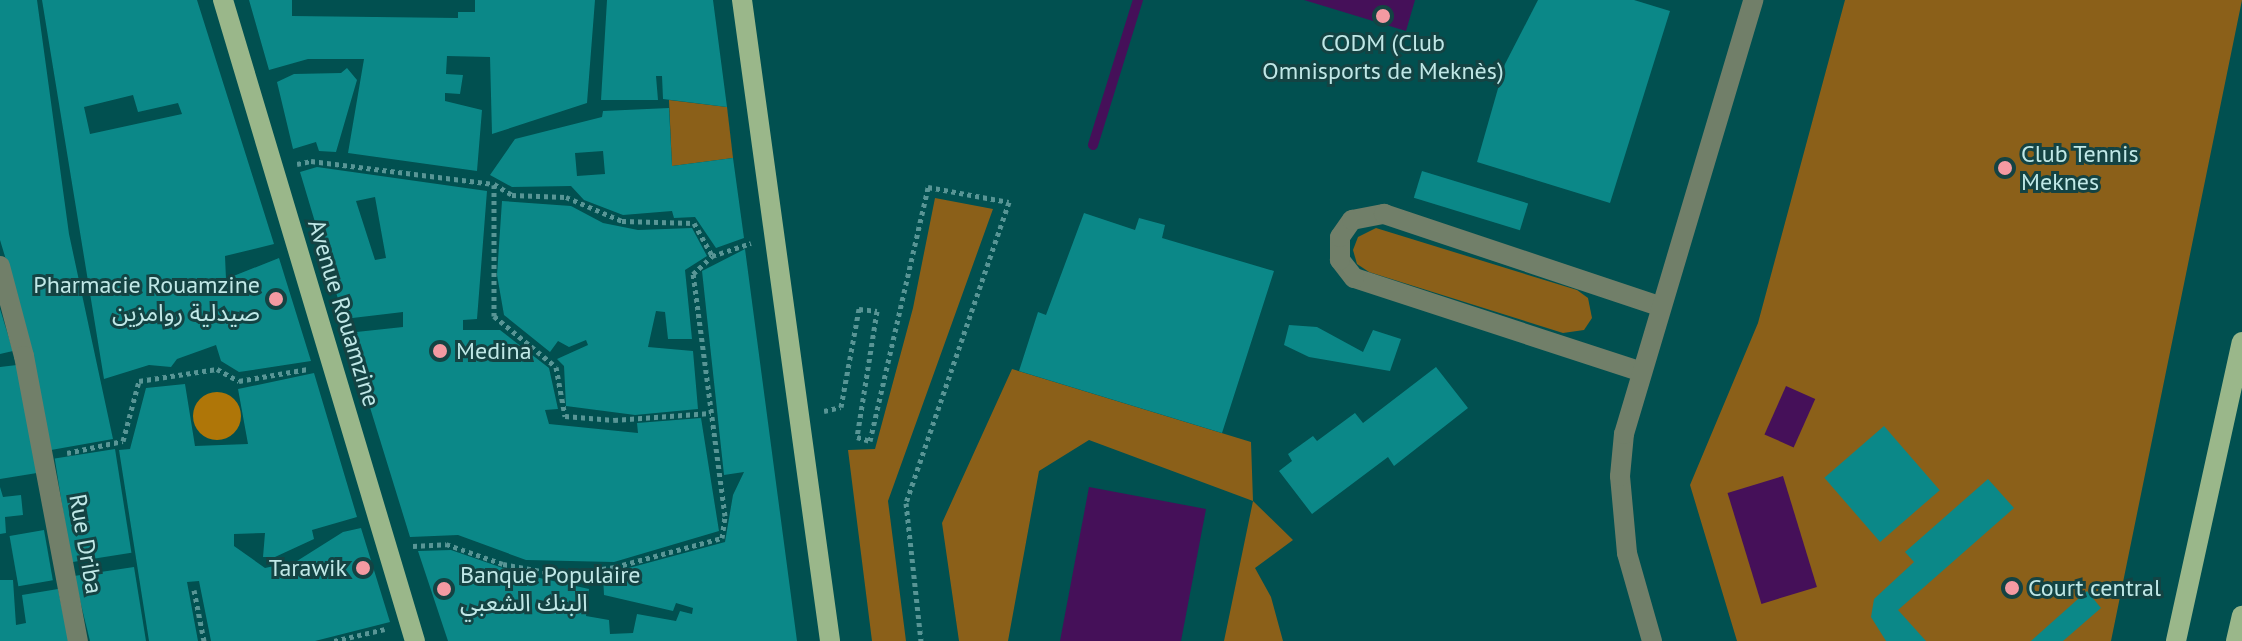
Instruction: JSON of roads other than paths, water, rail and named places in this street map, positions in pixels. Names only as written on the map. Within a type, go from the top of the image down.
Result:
[{"type":"main road","name":"Avenue Rouamzine","points":[[223,0],[412,632]]},
{"type":"main road","points":[[742,0],[830,641]]},
{"type":"main road","points":[[2176,641],[2242,342]]},
{"type":"main road","points":[[2236,641],[2242,616]]},
{"type":"street","points":[[1652,641],[1627,553],[1620,476],[1639,371],[1753,0]]},
{"type":"street","points":[[1639,371],[1354,278],[1340,260],[1340,237],[1352,220],[1384,214],[1659,306]]},
{"type":"street","name":"Rue Driba","points":[[0,266],[45,457],[78,641]]},
{"type":"waterway","points":[[1093,145],[1138,0]]},
{"type":"place","name":"CODM (Club Omnisports de Meknès)","points":[[1383,16]]},
{"type":"place","name":"Club Tennis Meknes","points":[[2005,168]]},
{"type":"place","name":"Pharmacie Rouamzine صيدلية روامزين","points":[[276,299]]},
{"type":"place","name":"Medina","points":[[440,351]]},
{"type":"place","name":"Tarawik","points":[[363,568]]},
{"type":"place","name":"Court central","points":[[2012,588]]},
{"type":"place","name":"Banque Populaire البنك الشعبي","points":[[444,589]]}]
